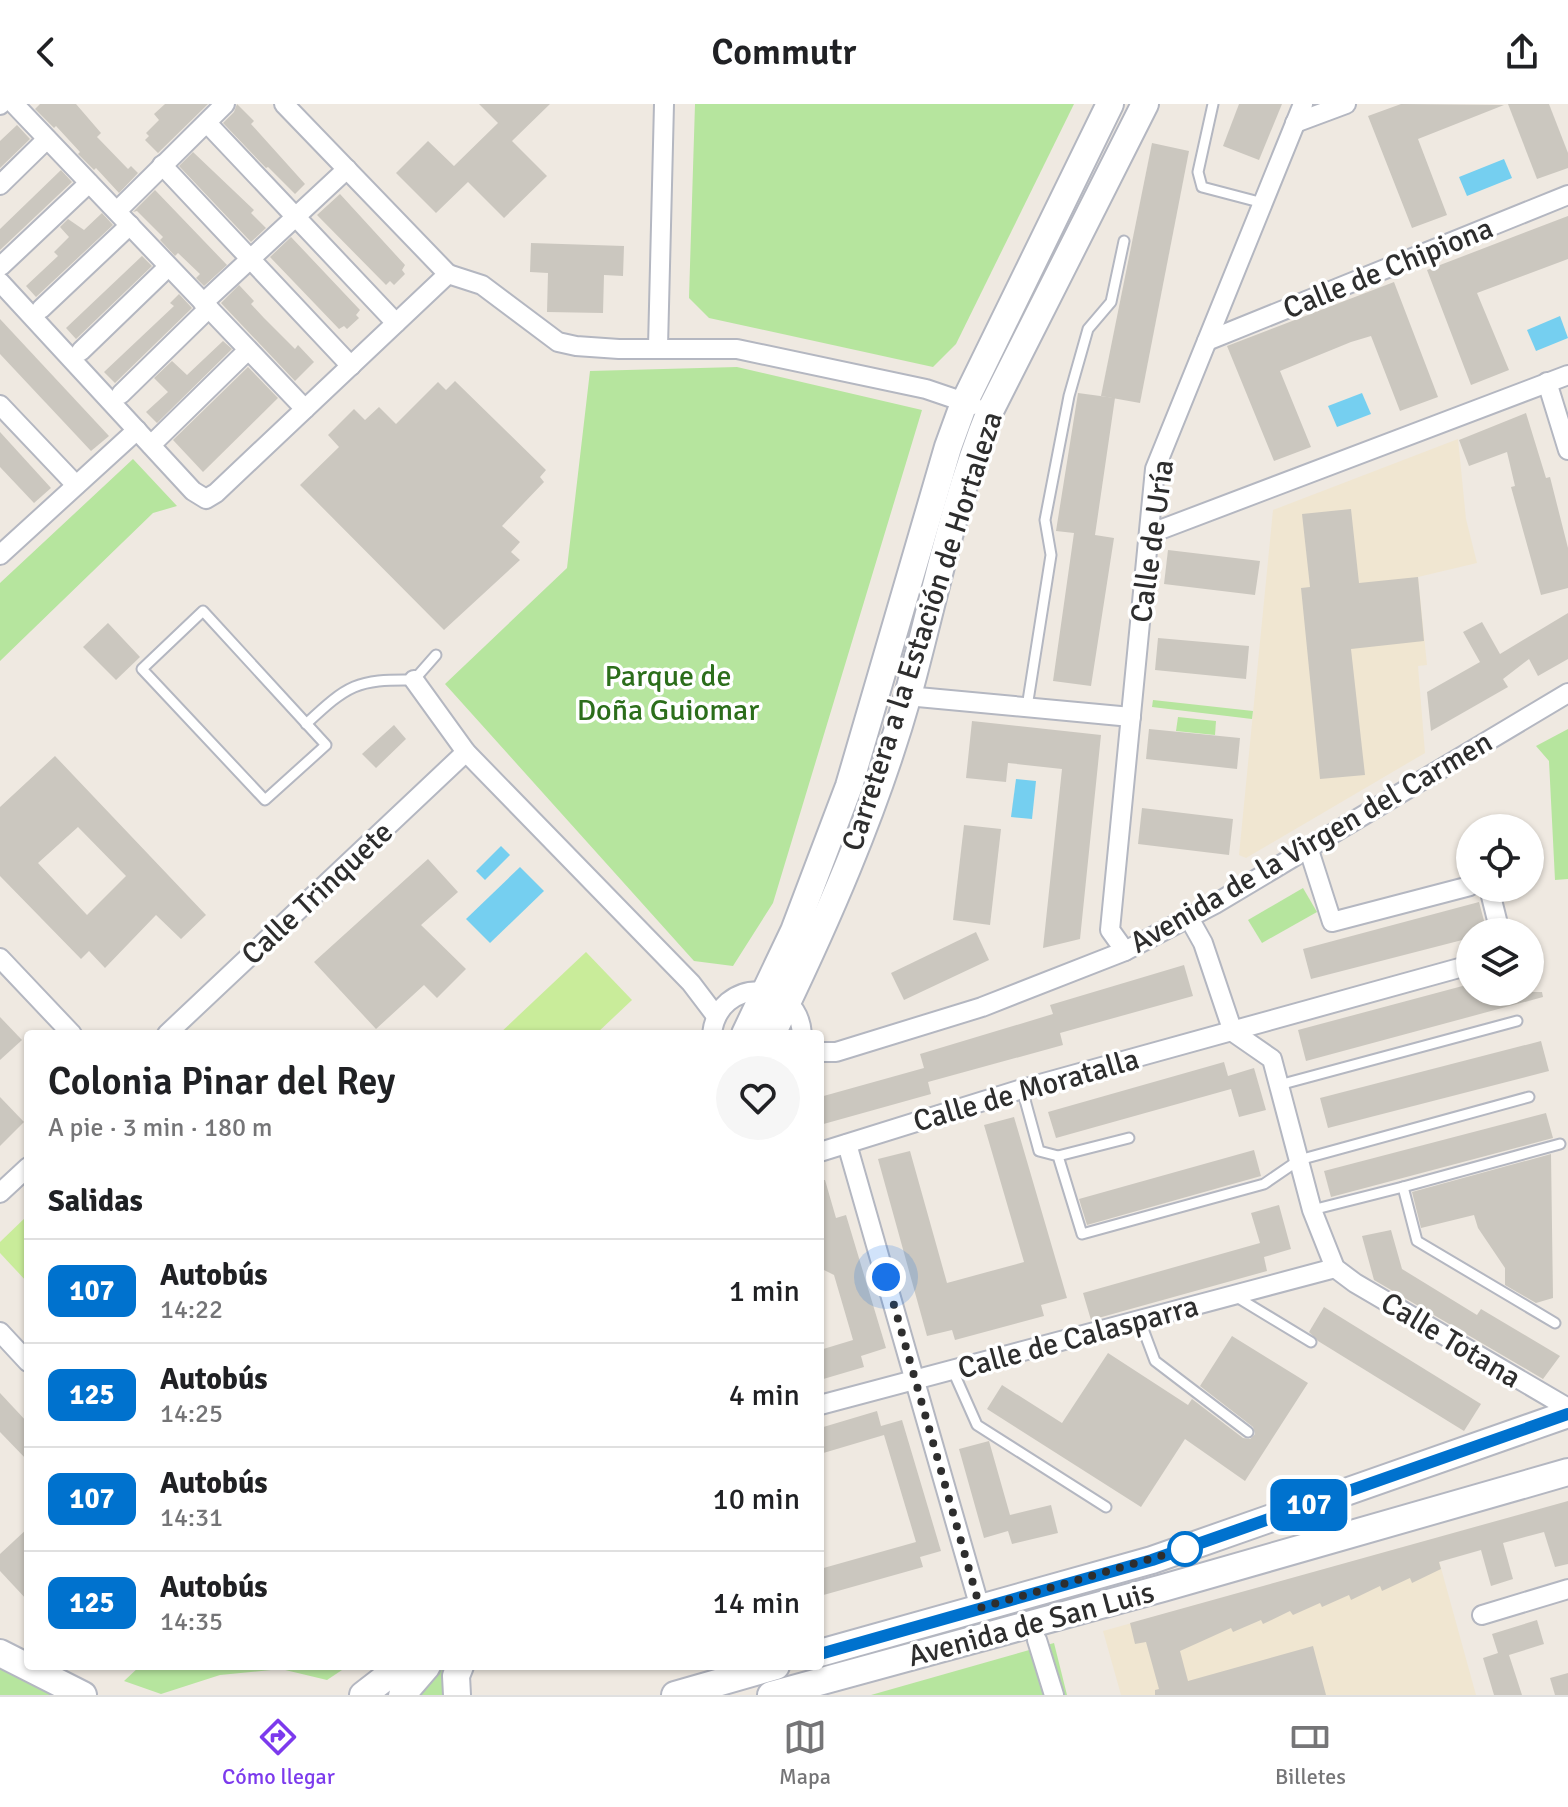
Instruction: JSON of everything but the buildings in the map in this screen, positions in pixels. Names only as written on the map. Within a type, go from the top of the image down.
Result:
[{"type":"street","points":[[14,104],[305,409]]},
{"type":"street","points":[[117,211],[225,104]]},
{"type":"street","points":[[284,104],[448,274],[482,285],[558,342],[619,349],[737,349],[926,389],[991,409]]},
{"type":"street","points":[[658,347],[664,104]]},
{"type":"street","name":"Carretera a la Estación de Hortaleza","points":[[772,1030],[776,997],[794,931],[849,786],[948,447],[964,403],[1110,104]]},
{"type":"street","name":"Carretera a la Estación de Hortaleza","points":[[748,1030],[776,997],[874,799],[907,696],[941,560],[991,409],[1145,104]]},
{"type":"street","name":"Calle de Uría","points":[[1125,951],[1110,930],[1155,469],[1303,104]]},
{"type":"street","points":[[1295,123],[1346,104]]},
{"type":"street","points":[[207,123],[396,323]]},
{"type":"street","points":[[0,185],[47,139]]},
{"type":"street","points":[[162,165],[351,366]]},
{"type":"street","points":[[121,394],[251,259],[347,169]]},
{"type":"street","points":[[1,266],[89,183]]},
{"type":"street","name":"Calle de Chipiona","points":[[1207,341],[1568,195]]},
{"type":"street","points":[[41,309],[130,225]]},
{"type":"street","points":[[81,351],[168,267]]},
{"type":"street","points":[[0,282],[193,491],[206,499],[216,493],[448,274]]},
{"type":"street","points":[[151,445],[248,350]]},
{"type":"street","points":[[1149,534],[1568,375]]},
{"type":"street","points":[[1547,382],[1568,450]]},
{"type":"street","points":[[0,405],[76,485]]},
{"type":"street","points":[[0,555],[137,430]]},
{"type":"street","points":[[414,680],[466,752],[691,983],[714,1025]]},
{"type":"street","name":"Avenida de la Virgen del Carmen","points":[[824,1052],[836,1052],[982,1007],[1125,951],[1189,918],[1568,693]]},
{"type":"street","points":[[907,696],[1131,717]]},
{"type":"street","name":"Calle Trinquete","points":[[171,1030],[466,752]]},
{"type":"street","points":[[1308,847],[1332,922],[1456,890]]},
{"type":"street","points":[[1189,918],[1203,943],[1233,1032],[1272,1059],[1312,1210],[1335,1268]]},
{"type":"street","points":[[0,958],[68,1030]]},
{"type":"street","name":"Calle de Moratalla","points":[[824,1151],[1022,1089],[1456,969]]},
{"type":"street","points":[[714,1025],[724,1004],[750,991],[776,997],[796,1013],[801,1030]]},
{"type":"street","points":[[847,1144],[980,1608]]},
{"type":"street","points":[[0,1193],[24,1171]]},
{"type":"street","name":"Calle de Calasparra","points":[[824,1404],[1335,1268]]},
{"type":"street","name":"Calle Totana","points":[[1335,1268],[1355,1283],[1568,1408]]},
{"type":"street","points":[[0,1332],[24,1358]]},
{"type":"street","name":"Avenida de San Luis","points":[[824,1652],[1152,1560],[1568,1414]]},
{"type":"street","name":"Avenida de San Luis","points":[[771,1695],[1568,1472]]},
{"type":"street","points":[[1482,1615],[1568,1589]]},
{"type":"street","points":[[1037,1640],[1054,1695]]},
{"type":"street","points":[[0,1653],[24,1665]]},
{"type":"street","points":[[34,1670],[83,1695]]},
{"type":"street","points":[[363,1695],[392,1670]]},
{"type":"street","points":[[402,1695],[424,1670]]},
{"type":"street","points":[[457,1695],[458,1670]]},
{"type":"street","points":[[675,1695],[762,1670]]},
{"type":"lane","points":[[1213,104],[1198,172],[1202,187],[1263,203]]},
{"type":"lane","points":[[1027,707],[1051,555],[1045,520],[1069,396],[1088,329],[1111,302],[1124,241]]},
{"type":"lane","points":[[203,611],[306,724],[326,745],[265,800],[142,669],[203,611]]},
{"type":"lane","points":[[306,724],[342,691],[381,679],[414,680],[436,655]]},
{"type":"lane","points":[[1279,1085],[1517,1021]]},
{"type":"lane","points":[[1022,1089],[1039,1151],[1058,1156],[1129,1138]]},
{"type":"lane","points":[[1058,1156],[1082,1234],[1264,1184],[1299,1160],[1529,1097]]},
{"type":"lane","points":[[1312,1210],[1560,1144]]},
{"type":"lane","points":[[1403,1187],[1417,1241],[1555,1323]]},
{"type":"lane","points":[[1235,1295],[1311,1342]]},
{"type":"lane","points":[[1140,1321],[1155,1361],[1248,1432]]},
{"type":"lane","points":[[953,1371],[977,1425],[1106,1507]]},
{"type":"shaded area","points":[[1458,439],[1466,519],[1477,563],[1418,577],[1427,665],[1418,666],[1425,753],[1246,858],[1239,855],[1273,510]]},
{"type":"shaded area","points":[[1433,1539],[1476,1695],[1121,1695],[1103,1631]]},
{"type":"green space","points":[[695,104],[1074,104],[956,344],[933,367],[709,318],[689,298]]},
{"type":"green space","name":"Parque de Doña Guiomar","points":[[737,367],[922,410],[773,903],[733,966],[694,961],[445,684],[567,568],[590,371]]},
{"type":"green space","points":[[133,459],[177,506],[153,513],[0,661],[0,583]]},
{"type":"green space","points":[[1153,700],[1253,711],[1252,719],[1152,707]]},
{"type":"green space","points":[[1178,717],[1216,721],[1215,735],[1176,731]]},
{"type":"green space","points":[[1568,729],[1568,879],[1555,880],[1549,761],[1536,746]]},
{"type":"green space","points":[[1303,888],[1317,912],[1262,943],[1248,920]]},
{"type":"green space","points":[[586,952],[632,1000],[600,1030],[503,1030]]},
{"type":"green space","points":[[24,1219],[24,1279],[0,1253],[0,1242]]},
{"type":"green space","points":[[1054,1643],[1067,1695],[871,1695]]},
{"type":"green space","points":[[0,1661],[66,1695],[0,1695]]},
{"type":"green space","points":[[136,1670],[271,1670],[220,1675],[161,1694],[124,1681]]},
{"type":"green space","points":[[285,1670],[342,1670],[327,1680]]},
{"type":"green space","points":[[439,1670],[443,1670],[444,1695],[416,1695]]},
{"type":"water","points":[[1504,159],[1512,178],[1467,196],[1459,177]]},
{"type":"water","points":[[1560,316],[1568,338],[1536,351],[1527,330]]},
{"type":"water","points":[[1362,393],[1371,414],[1337,427],[1328,406]]},
{"type":"water","points":[[1016,779],[1036,781],[1032,819],[1011,817]]},
{"type":"water","points":[[501,846],[510,855],[485,880],[476,871]]},
{"type":"water","points":[[520,867],[544,891],[490,943],[466,919]]},
{"type":"bus line","name":"107","points":[[824,1653],[1152,1560],[1568,1414]]},
{"type":"route","points":[[886,1277],[980,1608],[1185,1549]]}]
